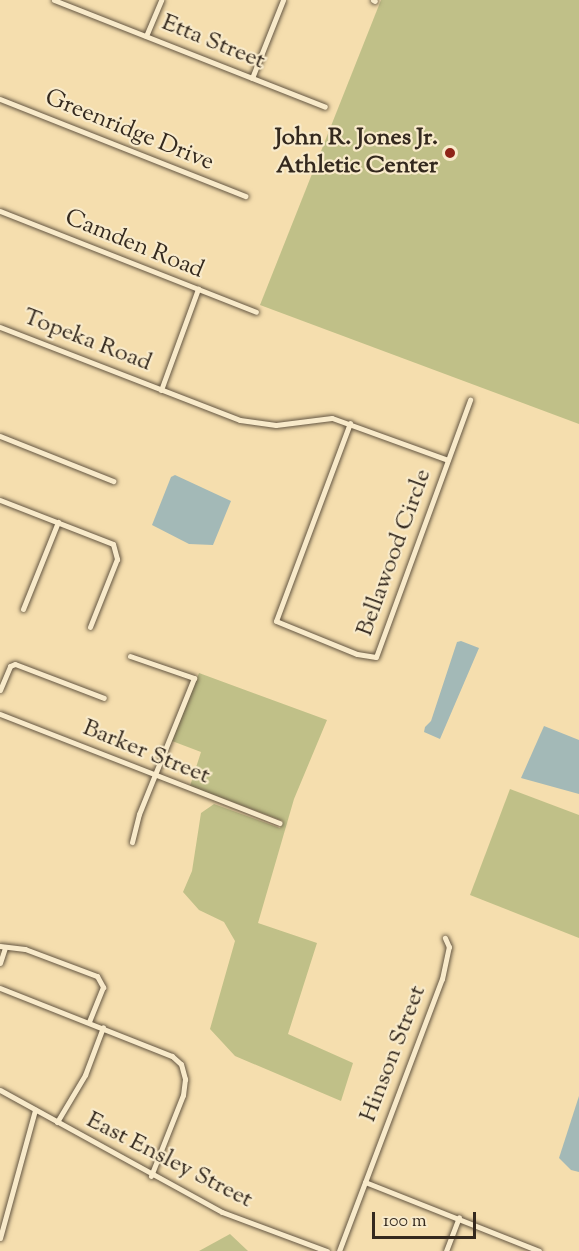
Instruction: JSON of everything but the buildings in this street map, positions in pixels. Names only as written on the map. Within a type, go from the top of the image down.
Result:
[{"type":"street","name":"Etta Street","points":[[56,0],[325,107]]},
{"type":"street","points":[[146,36],[161,0]]},
{"type":"street","points":[[252,78],[283,0]]},
{"type":"street","name":"Greenridge Drive","points":[[0,99],[245,196]]},
{"type":"street","name":"Camden Road","points":[[0,211],[256,312]]},
{"type":"street","name":"Topeka Road","points":[[161,390],[198,290]]},
{"type":"street","name":"Topeka Road","points":[[0,327],[257,425],[317,418],[350,423],[448,460]]},
{"type":"street","name":"Bellawood Circle","points":[[350,423],[276,621],[357,654],[376,657],[470,400]]},
{"type":"street","points":[[0,436],[113,481]]},
{"type":"street","points":[[0,500],[109,541],[116,549],[117,559],[90,627]]},
{"type":"street","points":[[23,609],[58,522]]},
{"type":"street","points":[[130,656],[194,678],[154,776],[132,842]]},
{"type":"street","points":[[0,690],[10,666],[15,664],[104,698]]},
{"type":"street","name":"Barker Street","points":[[0,714],[279,823]]},
{"type":"street","name":"Hinson Street","points":[[339,1251],[442,979],[449,947],[445,938]]},
{"type":"street","points":[[0,963],[5,947],[97,975],[103,987],[89,1021]]},
{"type":"street","points":[[0,988],[89,1021],[172,1056],[184,1070],[183,1095],[151,1176]]},
{"type":"street","points":[[57,1122],[85,1075],[103,1027]]},
{"type":"street","name":"East Ensley Street","points":[[0,1090],[151,1176],[222,1212],[327,1251]]},
{"type":"street","points":[[0,1238],[35,1110]]},
{"type":"street","points":[[365,1182],[459,1217],[539,1251]]},
{"type":"street","points":[[446,1251],[459,1217]]},
{"type":"green space","name":"John R. Jones Jr. Athletic Center","points":[[381,0],[579,0],[579,424],[260,305]]},
{"type":"green space","points":[[199,673],[327,720],[294,799],[258,923],[317,943],[288,1034],[353,1063],[341,1101],[235,1056],[210,1029],[235,941],[224,922],[199,910],[183,892],[192,871],[201,813],[214,804],[280,828],[283,821],[190,786],[201,752],[172,741]]},
{"type":"green space","points":[[510,789],[579,815],[579,938],[470,895]]},
{"type":"green space","points":[[230,1234],[248,1251],[199,1251]]},
{"type":"water","points":[[175,475],[231,501],[213,545],[189,544],[152,525],[171,477]]},
{"type":"water","points":[[461,641],[479,648],[440,739],[424,732],[425,727],[431,721],[457,642]]},
{"type":"water","points":[[544,726],[579,740],[579,794],[521,778]]},
{"type":"water","points":[[579,1096],[579,1172],[571,1170],[559,1158]]},
{"type":"place","name":"John R. Jones Jr. Athletic Center","points":[[450,153]]}]
